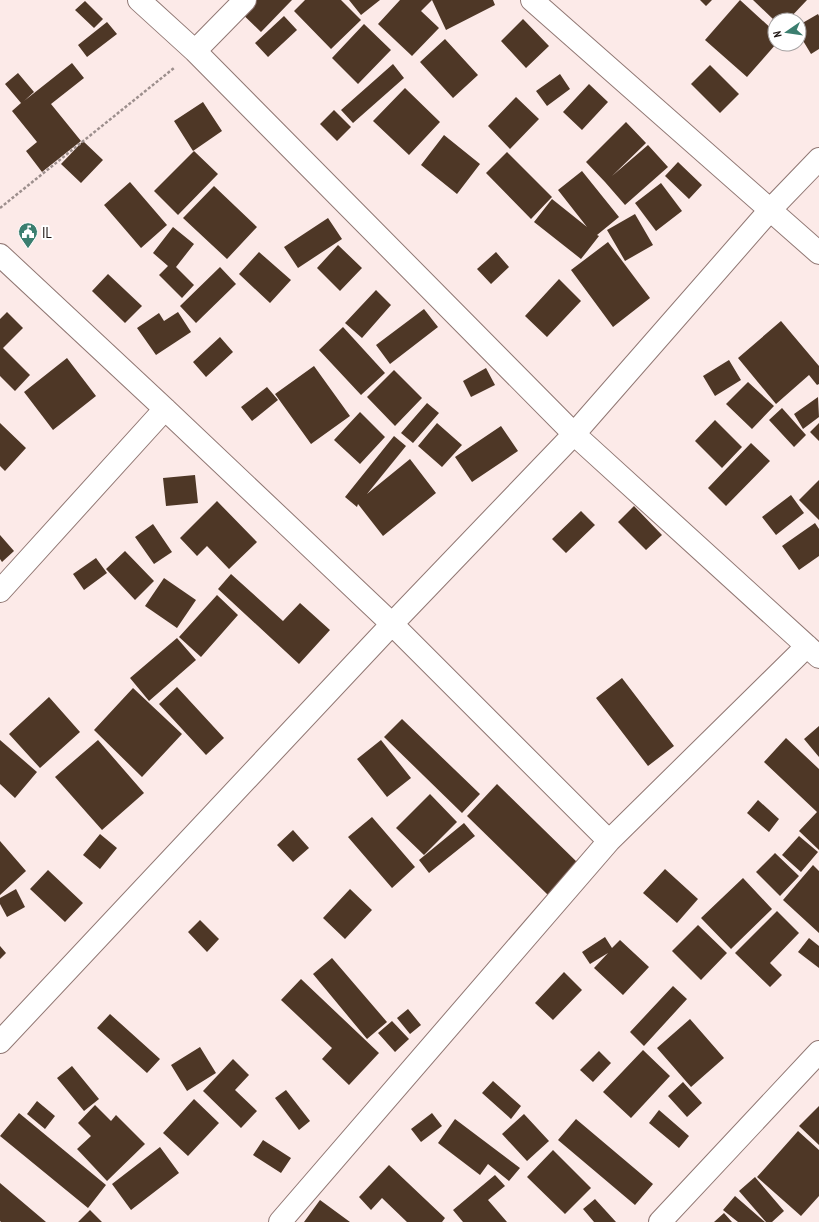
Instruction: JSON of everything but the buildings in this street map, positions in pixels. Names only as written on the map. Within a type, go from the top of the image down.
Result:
[{"type":"street","points":[[139,0],[195,51],[574,434],[813,651],[609,841],[280,1222]]},
{"type":"street","points":[[195,51],[244,0]]},
{"type":"street","points":[[532,0],[819,253]]},
{"type":"street","points":[[0,1042],[392,624],[574,434],[770,210],[819,160]]},
{"type":"street","points":[[0,255],[166,409],[392,624],[609,841]]},
{"type":"street","points":[[0,591],[166,409]]},
{"type":"street","points":[[660,1222],[819,1052]]},
{"type":"path","points":[[0,208],[195,51]]},
{"type":"place","name":"IL","points":[[28,249]]}]
